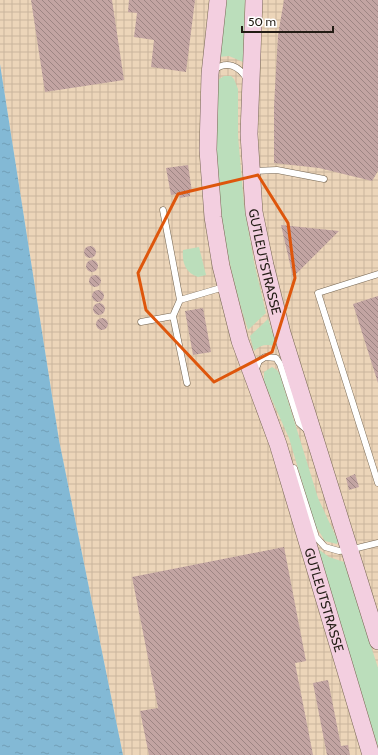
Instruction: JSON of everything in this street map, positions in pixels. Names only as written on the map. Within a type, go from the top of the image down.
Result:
[{"type":"main road","name":"GUTLEUTSTRASSE","points":[[218,0],[210,74],[208,150],[213,217],[226,286],[240,341],[278,444],[371,755]]},
{"type":"main road","name":"GUTLEUTSTRASSE","points":[[254,0],[250,84],[250,171],[254,212],[265,265],[282,333],[378,641]]},
{"type":"lane","points":[[210,74],[217,67],[231,64],[243,72],[250,84]]},
{"type":"lane","points":[[250,171],[277,170],[324,179]]},
{"type":"lane","points":[[163,210],[180,300],[172,316],[187,383]]},
{"type":"lane","points":[[378,274],[318,293],[378,483]]},
{"type":"lane","points":[[180,300],[226,286]]},
{"type":"lane","points":[[141,322],[172,316]]},
{"type":"lane","name":"GUTLEUTSTRASSE","points":[[253,378],[259,361],[265,357],[276,358],[280,364],[299,423],[313,435]]},
{"type":"lane","name":"GUTLEUTSTRASSE","points":[[278,444],[292,462],[316,537],[325,547],[339,551],[349,550]]},
{"type":"lane","points":[[349,550],[378,542]]},
{"type":"highlighted area","points":[[258,175],[288,223],[295,278],[272,352],[214,382],[146,310],[138,273],[178,194]]},
{"type":"shaded area","points":[[0,0],[378,0],[378,755],[123,755],[59,440],[0,64]]},
{"type":"green space","points":[[224,0],[245,0],[243,62],[229,56],[218,57]]},
{"type":"green space","points":[[224,76],[231,76],[234,79],[238,89],[238,136],[244,205],[254,262],[266,313],[248,330],[235,286],[225,240],[218,193],[215,122],[218,80]]},
{"type":"green space","points":[[199,247],[206,275],[198,277],[187,270],[184,263],[183,250]]},
{"type":"green space","points":[[268,319],[276,344],[274,346],[261,346],[254,351],[250,336]]},
{"type":"green space","points":[[272,367],[277,370],[280,375],[318,498],[338,541],[337,544],[325,541],[315,525],[289,438],[264,382],[264,372]]},
{"type":"green space","points":[[317,548],[329,557],[344,562],[378,668],[378,747]]},
{"type":"water","points":[[0,64],[59,440],[123,755],[0,755]]},
{"type":"building","points":[[31,0],[112,0],[124,80],[45,92]]},
{"type":"building","points":[[129,0],[195,0],[186,72],[151,67],[154,40],[134,37],[137,13],[128,12]]},
{"type":"building","points":[[284,0],[378,0],[378,171],[372,181],[319,168],[274,163],[274,106],[278,35]]},
{"type":"building","points":[[188,165],[192,192],[190,192],[190,196],[180,198],[179,194],[171,195],[166,168]]},
{"type":"building","points":[[281,225],[339,231],[293,277]]},
{"type":"building","points":[[92,246],[95,247],[95,257],[88,258],[85,257],[84,250],[85,247]]},
{"type":"building","points":[[94,260],[97,261],[97,271],[90,272],[87,271],[86,264],[87,261]]},
{"type":"building","points":[[97,275],[100,276],[100,286],[93,287],[90,286],[89,279],[90,276]]},
{"type":"building","points":[[100,290],[103,291],[103,301],[96,302],[93,301],[92,294],[93,291]]},
{"type":"building","points":[[378,296],[378,383],[353,304]]},
{"type":"building","points":[[101,303],[104,304],[104,314],[97,315],[94,314],[93,307],[94,304]]},
{"type":"building","points":[[203,308],[211,352],[193,355],[185,311]]},
{"type":"building","points":[[104,318],[107,319],[107,329],[100,330],[97,329],[96,322],[97,319]]},
{"type":"building","points":[[355,474],[359,487],[349,490],[346,478]]},
{"type":"building","points":[[284,547],[306,661],[295,663],[313,755],[149,755],[140,711],[158,708],[132,577]]},
{"type":"building","points":[[328,680],[341,746],[348,745],[350,755],[327,755],[313,683]]}]
